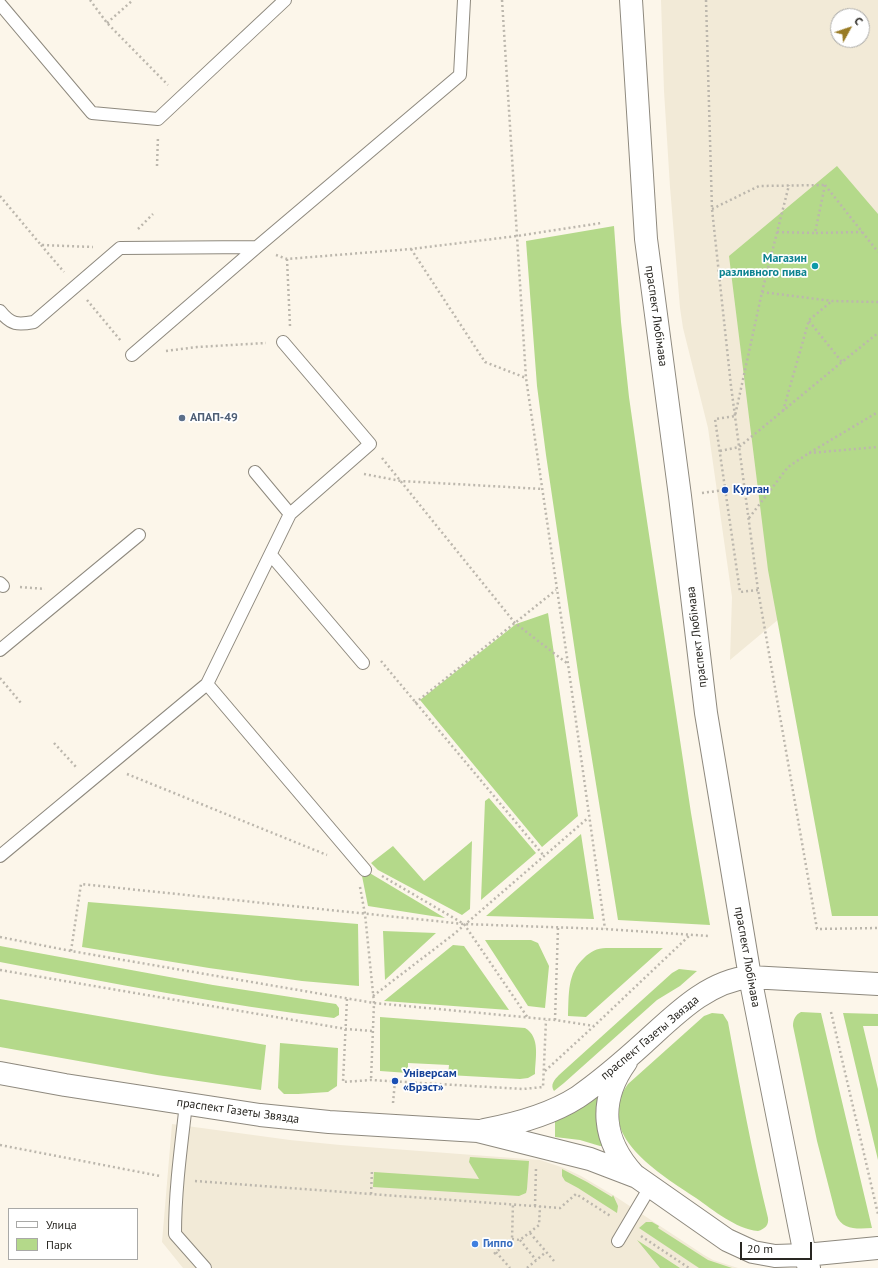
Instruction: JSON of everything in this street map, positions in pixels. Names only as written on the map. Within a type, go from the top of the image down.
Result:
[{"type":"main road","name":"праспект Любімава","points":[[630,0],[646,239],[680,496],[706,713],[750,977],[807,1261]]},
{"type":"main road","name":"праспект Газеты Звязда","points":[[478,1131],[500,1127],[538,1116],[566,1104],[584,1093],[636,1050],[684,1007],[722,984],[737,979],[750,977],[878,984]]},
{"type":"main road","points":[[636,1050],[622,1069],[614,1084],[608,1106],[607,1122],[612,1140],[624,1162],[644,1182]]},
{"type":"main road","name":"праспект Газеты Звязда","points":[[0,1073],[65,1085],[292,1119],[478,1131],[590,1159],[644,1182],[727,1240],[752,1252],[807,1261],[878,1248]]},
{"type":"lane","points":[[0,4],[92,113],[158,119],[285,0]]},
{"type":"lane","points":[[132,355],[257,247],[460,76],[464,0]]},
{"type":"lane","points":[[0,311],[7,320],[22,325],[34,322],[120,248],[257,247]]},
{"type":"lane","points":[[0,856],[207,684],[290,514],[370,444],[284,342]]},
{"type":"lane","points":[[255,472],[290,514]]},
{"type":"lane","points":[[0,650],[139,535]]},
{"type":"lane","points":[[271,554],[363,664]]},
{"type":"lane","points":[[207,684],[365,870]]},
{"type":"lane","points":[[186,1104],[177,1180],[175,1234],[205,1268]]},
{"type":"lane","points":[[618,1241],[626,1227],[644,1182]]},
{"type":"path","points":[[90,0],[107,23],[181,98]]},
{"type":"path","points":[[107,23],[132,0]]},
{"type":"path","points":[[502,0],[526,378],[605,929]]},
{"type":"path","points":[[706,0],[712,209],[735,416],[758,590],[817,929],[878,928]]},
{"type":"path","points":[[158,119],[158,166]]},
{"type":"path","points":[[735,416],[762,292],[789,185]]},
{"type":"path","points":[[712,209],[759,186],[825,185]]},
{"type":"path","points":[[825,185],[878,252]]},
{"type":"path","points":[[815,233],[825,185]]},
{"type":"path","points":[[0,196],[41,245],[120,248]]},
{"type":"path","points":[[257,247],[287,259],[411,249],[516,236],[601,223]]},
{"type":"path","points":[[777,232],[862,232]]},
{"type":"path","points":[[411,249],[485,362],[526,378]]},
{"type":"path","points":[[284,342],[291,336],[287,259]]},
{"type":"path","points":[[762,292],[832,301],[878,302]]},
{"type":"path","points":[[783,411],[809,320],[832,301]]},
{"type":"path","points":[[809,320],[842,362]]},
{"type":"path","points":[[720,451],[739,447],[878,333]]},
{"type":"path","points":[[748,519],[788,467],[878,412]]},
{"type":"path","points":[[735,416],[715,419],[740,592],[758,590]]},
{"type":"path","points":[[370,444],[515,623],[568,664]]},
{"type":"path","points":[[809,453],[878,447]]},
{"type":"path","points":[[340,469],[401,481],[543,489]]},
{"type":"path","points":[[1,585],[72,591]]},
{"type":"path","points":[[415,703],[557,590]]},
{"type":"path","points":[[363,664],[365,666],[377,656],[544,856]]},
{"type":"path","points":[[0,678],[21,703]]},
{"type":"path","points":[[54,743],[89,782]]},
{"type":"path","points":[[108,766],[328,855]]},
{"type":"path","points":[[372,996],[454,934],[589,818]]},
{"type":"path","points":[[371,1080],[374,1003],[372,996],[365,914],[358,876],[367,868],[464,924],[529,1018]]},
{"type":"path","points":[[71,951],[81,884],[464,924],[605,929],[709,936]]},
{"type":"path","points":[[555,1020],[558,928]]},
{"type":"path","points":[[544,1071],[690,935]]},
{"type":"path","points":[[0,937],[71,951],[347,999],[374,1003],[555,1020],[594,1026]]},
{"type":"path","points":[[0,970],[346,1029],[373,1031]]},
{"type":"path","points":[[347,999],[343,1082],[371,1080],[530,1088],[543,1087],[546,1020]]},
{"type":"path","points":[[831,1012],[878,1214]]},
{"type":"path","points":[[0,1145],[177,1180],[560,1208],[576,1194],[689,1268]]},
{"type":"path","points":[[535,1206],[536,1167]]},
{"type":"path","points":[[370,1194],[372,1170]]},
{"type":"path","points":[[512,1239],[513,1204]]},
{"type":"path","points":[[510,1268],[495,1253],[512,1239],[520,1240],[540,1225],[540,1206]]},
{"type":"path","points":[[530,1233],[554,1261]]},
{"type":"path","points":[[520,1240],[536,1260]]},
{"type":"path","points":[[527,1268],[546,1252]]},
{"type":"shaded area","points":[[661,0],[878,0],[878,536],[730,660],[732,597],[708,428],[683,328],[670,187],[664,91]]},
{"type":"shaded area","points":[[172,1124],[290,1140],[340,1145],[540,1160],[564,1168],[581,1176],[613,1195],[704,1255],[713,1260],[738,1268],[183,1268],[162,1242]]},
{"type":"green space","points":[[837,166],[878,214],[878,916],[832,916],[768,570],[729,256]]},
{"type":"green space","points":[[614,226],[621,322],[629,397],[691,813],[710,925],[618,920],[579,679],[546,455],[537,386],[526,241]]},
{"type":"green space","points":[[548,613],[578,816],[542,847],[420,700],[516,624]]},
{"type":"green space","points":[[489,798],[536,853],[481,900],[485,801]]},
{"type":"green space","points":[[581,834],[594,919],[486,916]]},
{"type":"green space","points":[[472,841],[470,909],[462,915],[378,870],[371,863],[393,846],[424,881]]},
{"type":"green space","points":[[368,872],[445,918],[368,906],[362,876]]},
{"type":"green space","points":[[88,902],[358,924],[359,986],[302,981],[209,968],[82,947]]},
{"type":"green space","points":[[383,931],[436,933],[385,980]]},
{"type":"green space","points":[[485,940],[531,940],[538,943],[549,966],[545,1008],[528,1006]]},
{"type":"green space","points":[[453,945],[464,946],[509,1010],[384,1001]]},
{"type":"green space","points":[[0,946],[213,985],[336,1004],[339,1008],[339,1015],[334,1018],[250,1007],[0,962]]},
{"type":"green space","points":[[603,948],[663,948],[586,1017],[568,1016],[569,992],[574,970],[589,954]]},
{"type":"green space","points":[[679,969],[697,971],[680,986],[657,1000],[554,1091],[552,1087],[553,1083],[559,1075],[672,973]]},
{"type":"green space","points":[[0,999],[266,1045],[261,1090],[157,1075],[0,1047]]},
{"type":"green space","points":[[801,1012],[821,1013],[872,1228],[851,1228],[842,1224],[836,1215],[817,1141],[793,1026],[795,1018]]},
{"type":"green space","points":[[712,1013],[723,1014],[728,1022],[751,1145],[768,1218],[768,1223],[766,1226],[758,1231],[750,1230],[733,1223],[666,1178],[635,1151],[624,1136],[618,1120],[619,1102],[628,1084],[704,1016]]},
{"type":"green space","points":[[843,1013],[878,1014],[878,1026],[863,1026],[878,1089],[878,1160]]},
{"type":"green space","points":[[380,1017],[525,1028],[530,1032],[535,1043],[535,1074],[528,1078],[520,1079],[448,1075],[449,1065],[408,1063],[408,1073],[380,1071]]},
{"type":"green space","points":[[280,1043],[338,1048],[337,1086],[328,1092],[284,1094],[278,1088]]},
{"type":"green space","points":[[596,1096],[599,1096],[604,1146],[580,1140],[555,1137],[555,1121],[577,1110]]},
{"type":"green space","points":[[470,1157],[529,1161],[526,1193],[519,1196],[373,1187],[374,1172],[479,1179],[469,1162]]},
{"type":"green space","points":[[562,1169],[612,1197],[613,1195],[618,1206],[617,1213],[565,1181],[562,1176]]},
{"type":"green space","points":[[646,1222],[652,1222],[659,1226],[658,1228],[708,1260],[732,1268],[699,1268],[639,1228]]},
{"type":"green space","points":[[637,1240],[680,1268],[660,1268]]},
{"type":"place","name":"Магазин разливного пива","points":[[815,266]]},
{"type":"place","name":"АПАП-49","points":[[182,418]]},
{"type":"place","name":"Курган","points":[[725,490]]},
{"type":"place","name":"Універсам «Брэст»","points":[[395,1081]]},
{"type":"place","name":"Гиппо","points":[[475,1244]]}]
